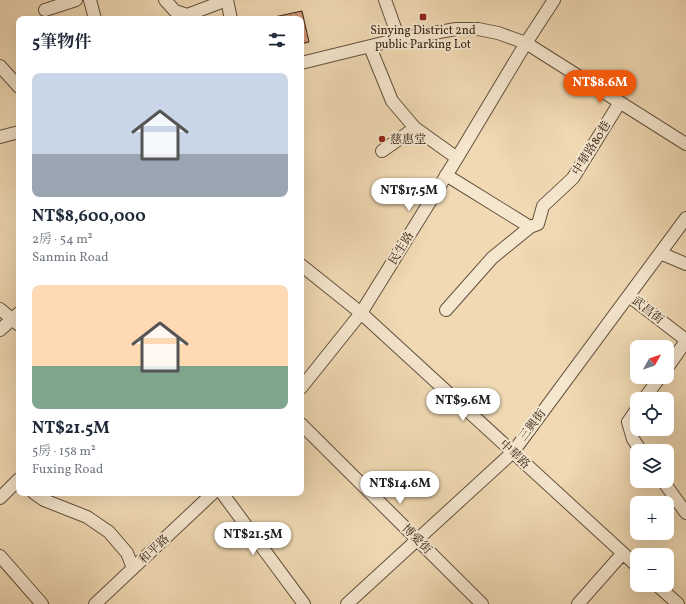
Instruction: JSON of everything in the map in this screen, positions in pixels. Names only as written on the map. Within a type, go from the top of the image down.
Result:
[{"type":"street","points":[[45,10],[76,0]]},
{"type":"street","points":[[90,0],[94,16]]},
{"type":"street","points":[[165,0],[175,11],[187,15],[227,0],[230,16]]},
{"type":"street","points":[[384,0],[399,39]]},
{"type":"street","name":"民生路","points":[[304,384],[361,313],[526,43],[554,0]]},
{"type":"street","points":[[304,62],[399,39],[456,29],[478,29],[498,33],[526,43],[686,144]]},
{"type":"street","points":[[370,47],[392,101],[415,128],[457,158]]},
{"type":"street","points":[[0,66],[16,84]]},
{"type":"street","name":"中華路80巷","points":[[446,310],[492,258],[530,227],[538,224],[543,206],[573,178],[620,102]]},
{"type":"street","points":[[382,151],[415,128]]},
{"type":"street","points":[[0,137],[16,133]]},
{"type":"street","points":[[446,175],[530,227]]},
{"type":"street","name":"三興街","points":[[346,604],[513,452],[686,218]]},
{"type":"street","points":[[660,253],[686,264]]},
{"type":"street","name":"中華路","points":[[304,267],[361,313],[630,560]]},
{"type":"street","name":"武昌街","points":[[629,296],[686,341]]},
{"type":"street","points":[[0,309],[16,318]]},
{"type":"street","points":[[0,330],[16,320]]},
{"type":"street","points":[[674,358],[686,341]]},
{"type":"street","points":[[630,419],[628,422],[630,429]]},
{"type":"street","name":"博愛街","points":[[304,427],[482,604]]},
{"type":"street","points":[[0,498],[16,483]]},
{"type":"street","points":[[668,488],[686,513]]},
{"type":"street","points":[[38,496],[44,500],[88,517],[109,532],[127,553],[133,568]]},
{"type":"street","name":"和平路","points":[[95,604],[210,496]]},
{"type":"street","points":[[224,496],[304,604]]},
{"type":"street","points":[[578,604],[623,553]]},
{"type":"street","points":[[0,556],[42,604]]},
{"type":"street","points":[[665,592],[678,604]]},
{"type":"building","points":[[302,11],[303,16],[279,16]]},
{"type":"building","points":[[304,20],[309,42],[304,43]]},
{"type":"place","name":"Sinying District 2nd public Parking Lot","points":[[423,17]]},
{"type":"place","name":"慈惠堂","points":[[382,139]]}]
